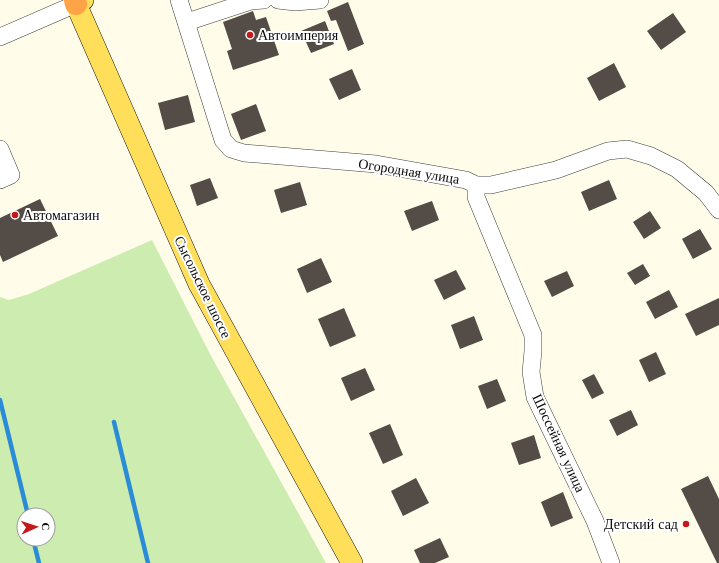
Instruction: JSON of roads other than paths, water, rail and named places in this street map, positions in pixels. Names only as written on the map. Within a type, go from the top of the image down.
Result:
[{"type":"main road","name":"Сысольское шоссе","points":[[78,1],[199,284],[352,563]]},
{"type":"street","name":"Огородная улица","points":[[179,0],[223,140],[231,148],[244,153],[376,164],[466,180],[476,185],[491,185],[556,170],[608,151],[627,149],[651,156],[677,169],[706,193],[719,210]]},
{"type":"street","points":[[187,22],[251,1],[264,0]]},
{"type":"street","points":[[278,0],[295,2],[320,0]]},
{"type":"street","points":[[0,37],[78,1]]},
{"type":"street","points":[[0,148],[11,175],[0,180]]},
{"type":"street","name":"Шоссейная улица","points":[[476,185],[476,197],[533,335],[531,372],[535,397],[595,521],[611,563]]},
{"type":"waterway","points":[[0,400],[26,507]]},
{"type":"waterway","points":[[114,422],[148,563]]},
{"type":"waterway","points":[[35,547],[39,563]]},
{"type":"place","name":"Автоимперия","points":[[250,35]]},
{"type":"place","name":"Автомагазин","points":[[15,215]]},
{"type":"place","name":"Детский сад","points":[[686,524]]}]
